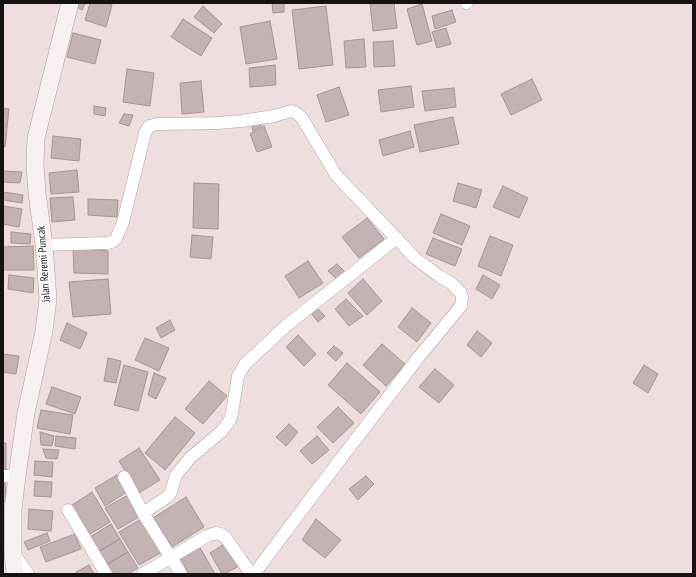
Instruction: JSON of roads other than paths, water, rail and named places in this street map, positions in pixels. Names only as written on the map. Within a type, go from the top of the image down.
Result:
[{"type":"street","name":"Jalan Reremi Puncak","points":[[15,574],[13,552],[13,509],[10,476],[44,331],[48,299],[44,245],[37,193],[35,165],[36,138],[70,3]]},
{"type":"street","points":[[44,245],[107,243],[116,239],[123,222],[145,134],[149,126],[158,124],[242,121],[274,116],[291,111],[295,112],[302,118],[336,175],[420,262],[451,283],[461,293],[461,306],[418,358],[253,574],[226,538],[221,534],[216,533],[207,536],[143,574]]},
{"type":"street","points":[[143,514],[168,497],[176,475],[190,458],[222,431],[230,420],[237,382],[245,364],[287,325],[397,238]]},
{"type":"street","points":[[124,477],[143,514],[181,574]]},
{"type":"street","points":[[68,510],[106,574]]},
{"type":"street","points":[[13,552],[28,574]]}]
